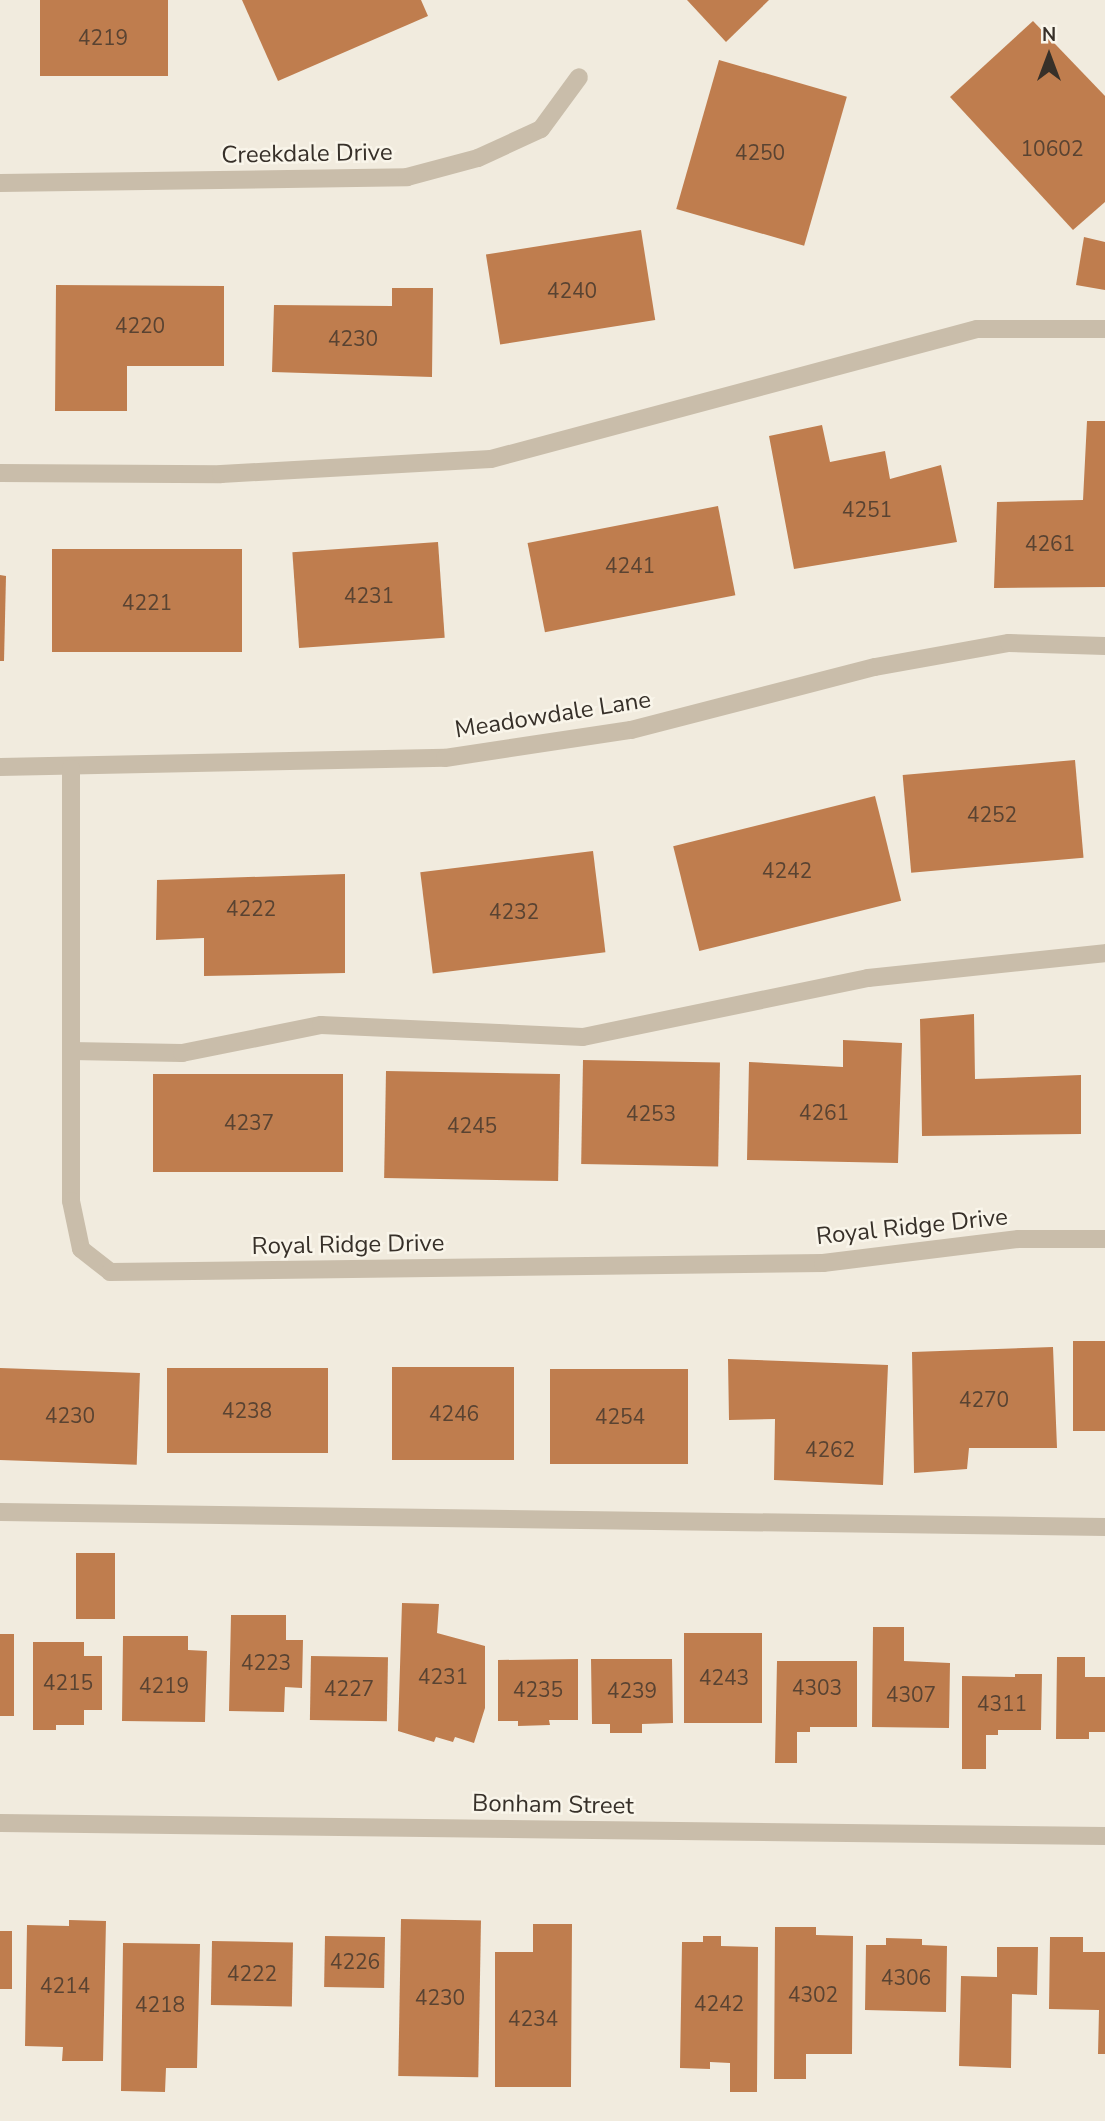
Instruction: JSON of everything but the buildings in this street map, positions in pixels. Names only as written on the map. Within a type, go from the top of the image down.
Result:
[{"type":"street","name":"Creekdale Drive","points":[[0,183],[407,177],[478,158],[541,130],[579,77]]},
{"type":"street","points":[[0,473],[221,474],[491,459],[977,329],[1105,329]]},
{"type":"street","name":"Meadowdale Lane","points":[[0,767],[71,768],[445,758],[631,730],[875,667],[1009,643],[1105,646]]},
{"type":"street","name":"Royal Ridge Drive","points":[[71,768],[71,1201],[81,1249],[110,1272],[823,1263],[1019,1239],[1105,1239]]},
{"type":"street","points":[[71,1051],[183,1053],[321,1025],[583,1037],[868,978],[1105,953]]},
{"type":"street","points":[[0,1512],[1105,1527]]},
{"type":"street","name":"Bonham Street","points":[[0,1823],[1105,1836]]}]
